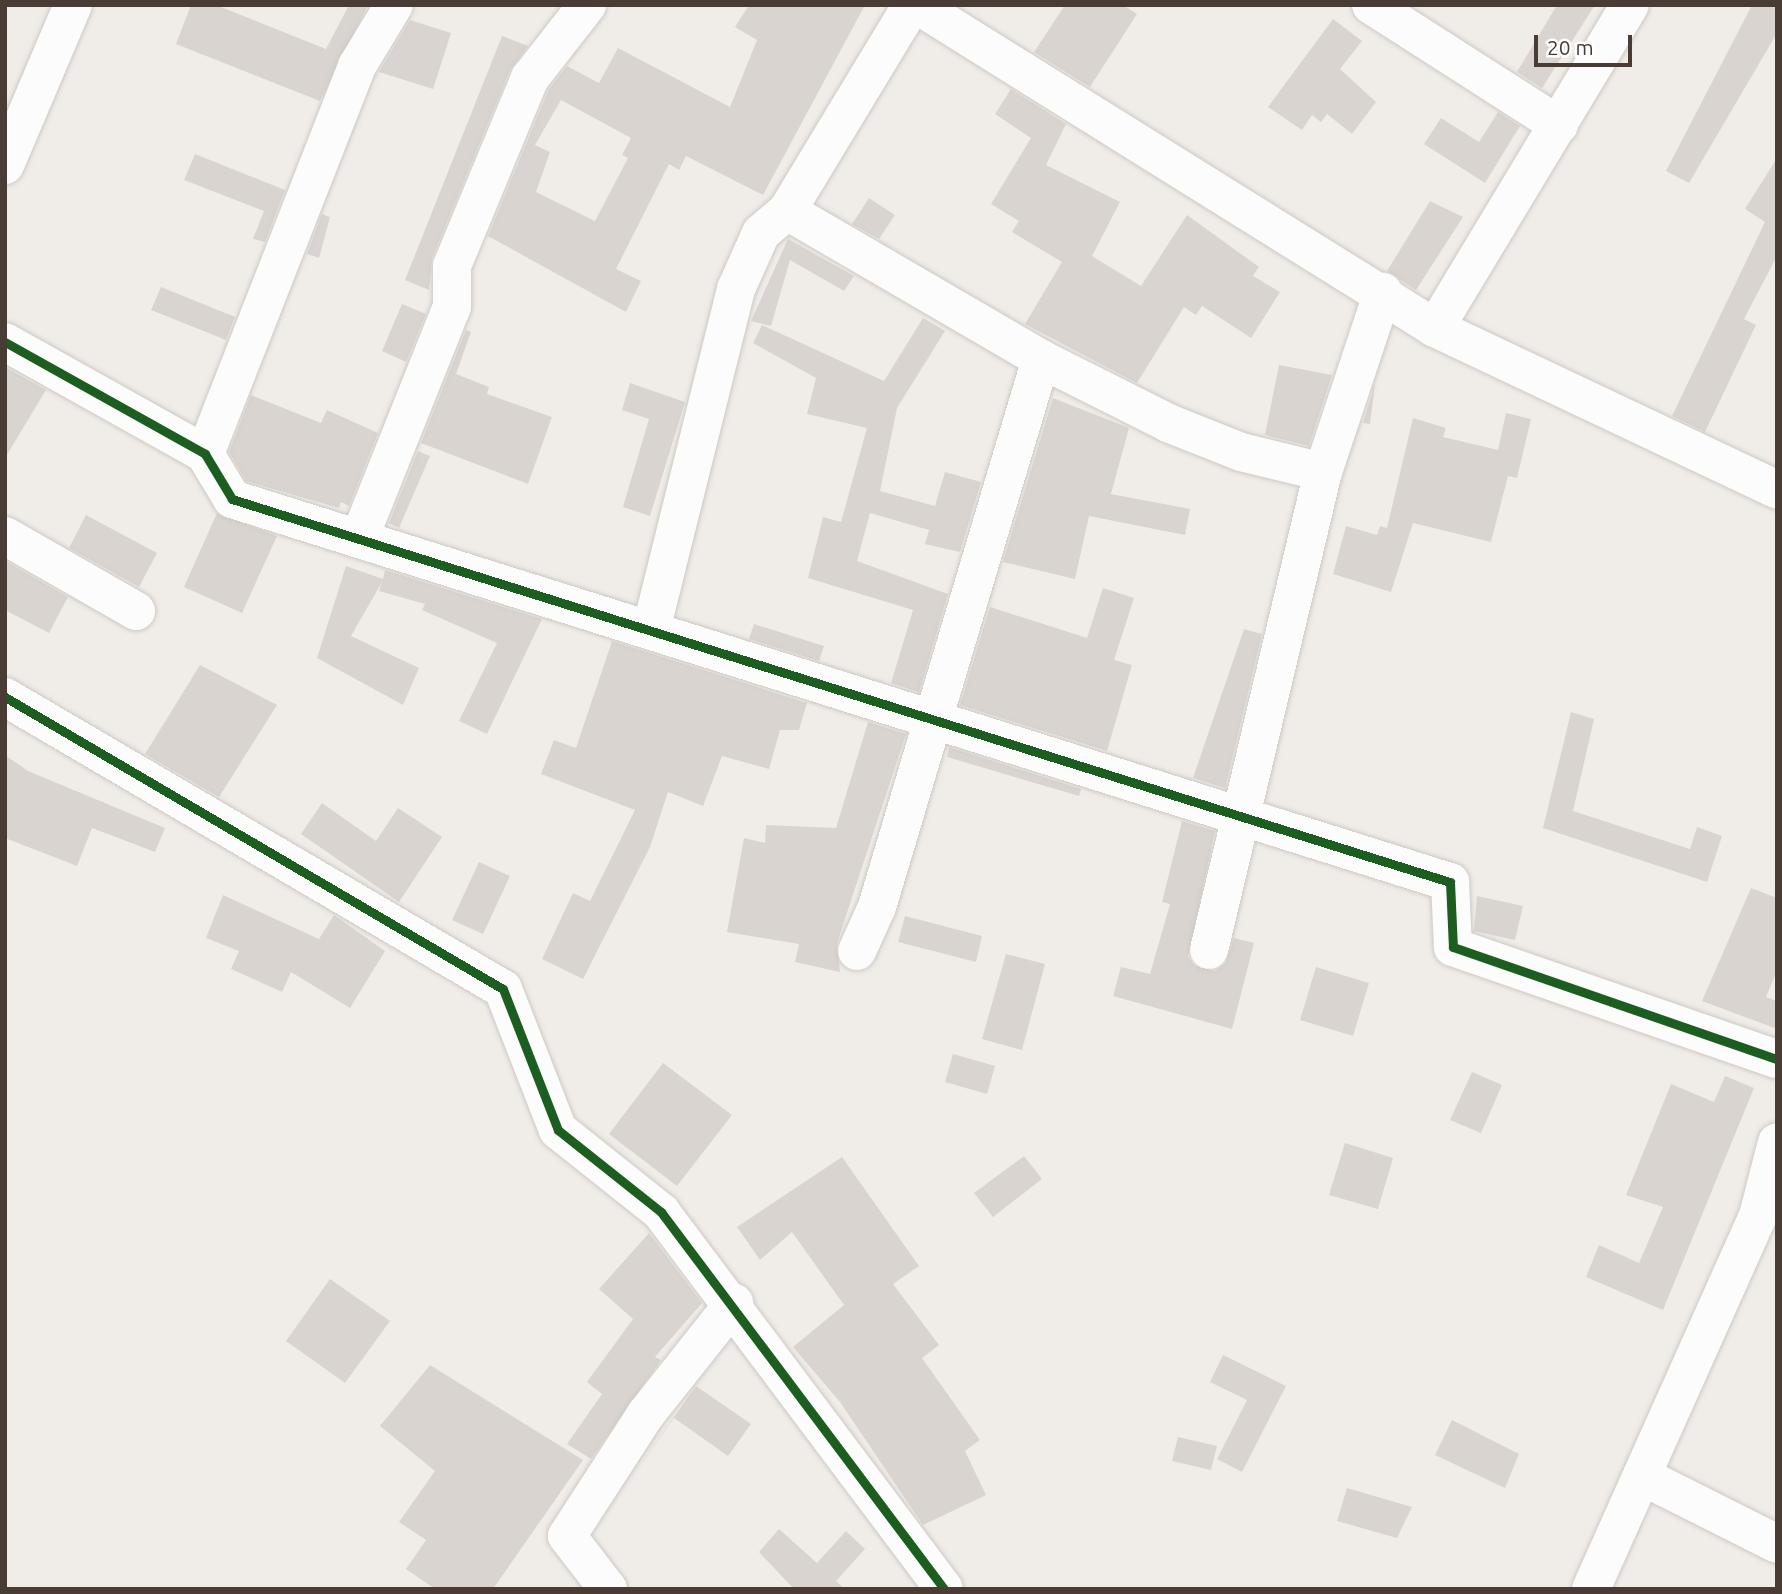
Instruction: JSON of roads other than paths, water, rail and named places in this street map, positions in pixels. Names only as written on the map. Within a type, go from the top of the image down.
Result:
[{"type":"street","points":[[5,166],[73,5]]},
{"type":"street","points":[[205,454],[356,66],[394,5]]},
{"type":"street","points":[[359,539],[452,307],[452,266],[530,78],[587,5]]},
{"type":"street","points":[[651,630],[736,289],[761,233],[787,211],[912,5]]},
{"type":"street","points":[[917,5],[1383,292],[1435,328],[1777,490]]},
{"type":"street","points":[[1371,5],[1559,125]]},
{"type":"street","points":[[1435,328],[1630,5]]},
{"type":"street","points":[[787,211],[1041,359],[1213,442],[1324,472]]},
{"type":"street","points":[[1209,950],[1324,472],[1383,292]]},
{"type":"street","points":[[5,342],[205,454],[232,499],[1450,882],[1453,947],[1777,1059]]},
{"type":"street","points":[[857,951],[877,907],[1041,359]]},
{"type":"street","points":[[5,536],[136,611]]},
{"type":"street","points":[[5,697],[503,989],[558,1130],[661,1212],[734,1303],[944,1589]]},
{"type":"street","points":[[1591,1589],[1642,1476],[1768,1221],[1777,1142]]},
{"type":"street","points":[[608,1589],[567,1536],[646,1414],[734,1303]]},
{"type":"street","points":[[1642,1476],[1777,1544]]}]
